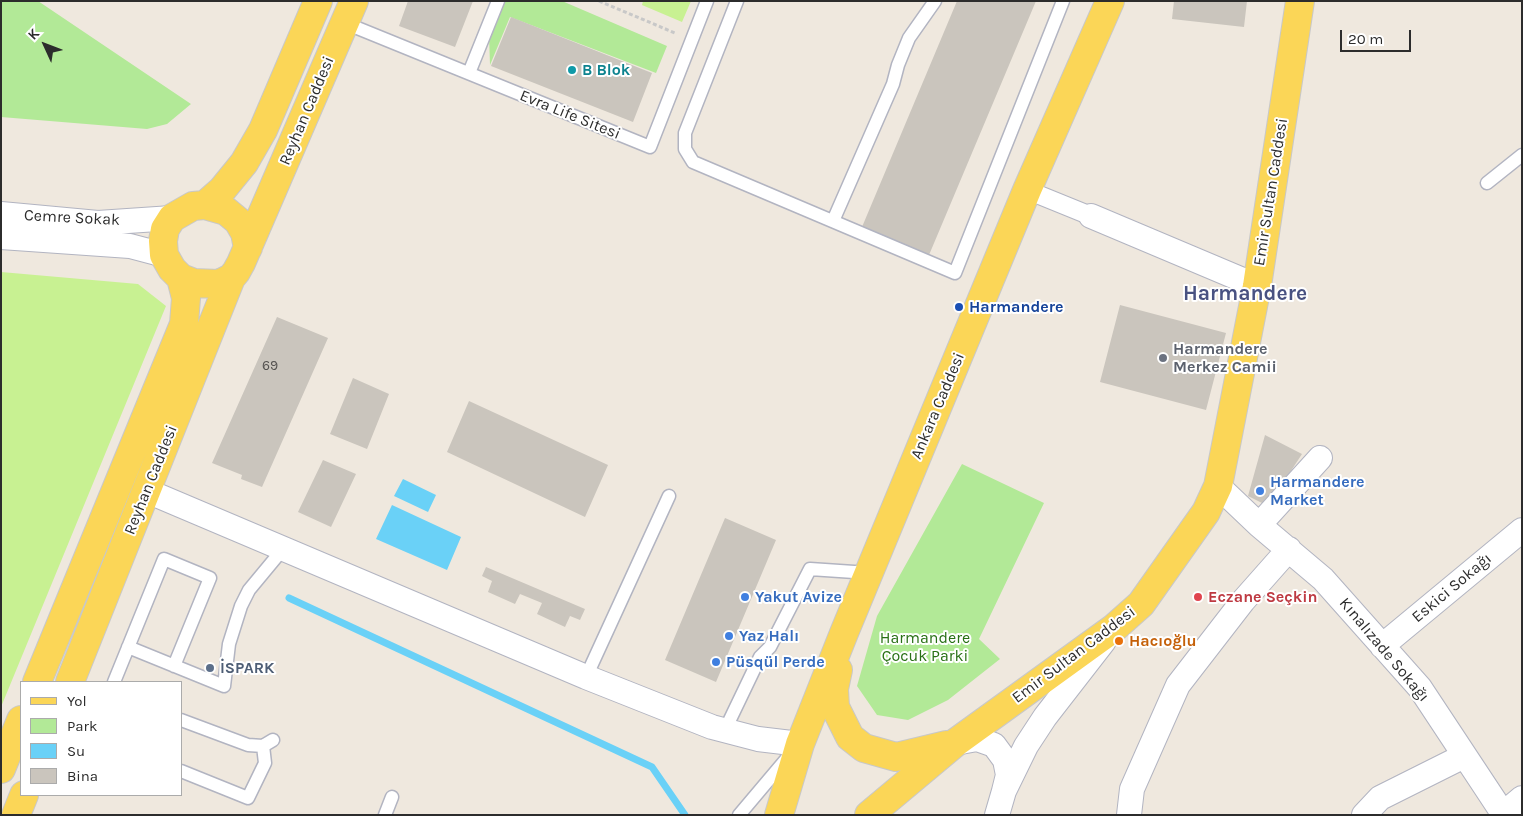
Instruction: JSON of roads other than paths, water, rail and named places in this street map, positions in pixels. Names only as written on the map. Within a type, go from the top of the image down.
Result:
[{"type":"main road","name":"Reyhan Caddesi","points":[[205,205],[222,190],[244,163],[263,130],[318,1]]},
{"type":"main road","name":"Ankara Caddesi","points":[[779,815],[800,744],[844,633],[1027,190],[1110,1]]},
{"type":"main road","name":"Emir Sultan Caddesi","points":[[955,743],[1114,628],[1141,604],[1206,512],[1218,486],[1257,286],[1300,1]]},
{"type":"main road","name":"Reyhan Caddesi","points":[[248,248],[349,12]]},
{"type":"main road","points":[[205,205],[226,211],[238,221],[246,233],[248,248],[231,278],[219,284],[194,283],[181,278],[172,269],[164,254],[165,229],[172,218],[194,206],[205,205]]},
{"type":"main road","name":"Reyhan Caddesi","points":[[37,681],[184,324],[186,298],[181,278]]},
{"type":"main road","name":"Reyhan Caddesi","points":[[70,681],[231,278]]},
{"type":"main road","points":[[844,633],[834,689],[835,707],[850,737],[864,748],[896,757],[922,753],[955,743]]},
{"type":"main road","points":[[1,769],[20,722]]},
{"type":"main road","points":[[869,815],[955,743]]},
{"type":"main road","points":[[16,815],[24,796]]},
{"type":"street","points":[[1027,190],[1257,286]]},
{"type":"street","name":"Cemre Sokak","points":[[1,214],[98,223],[172,218]]},
{"type":"street","name":"Cemre Sokak","points":[[1,237],[130,246],[164,254]]},
{"type":"street","points":[[1259,525],[1320,458]]},
{"type":"street","name":"Kınalızade Sokağı","points":[[1218,486],[1259,525],[1323,579],[1420,688],[1503,814]]},
{"type":"street","points":[[147,491],[586,677],[725,730],[758,739],[800,744]]},
{"type":"street","name":"Eskici Sokağı","points":[[1382,646],[1522,530]]},
{"type":"street","points":[[1129,815],[1132,789],[1178,685],[1243,601],[1289,550]]},
{"type":"street","points":[[1004,791],[1026,746],[1045,717],[1114,628]]},
{"type":"street","points":[[955,743],[977,739],[994,745],[1005,760],[1008,775],[997,815]]},
{"type":"street","points":[[1364,815],[1380,798],[1464,756]]},
{"type":"street","points":[[1503,814],[1522,798]]},
{"type":"lane","points":[[469,74],[498,1]]},
{"type":"lane","name":"Evra Life Sitesi","points":[[349,12],[469,74],[650,147],[707,1]]},
{"type":"lane","points":[[736,1],[685,133],[684,141],[688,156],[693,162],[955,273],[1064,1]]},
{"type":"lane","points":[[833,221],[893,84],[898,65],[909,38],[935,1]]},
{"type":"lane","points":[[1487,184],[1522,155]]},
{"type":"lane","points":[[586,677],[669,496]]},
{"type":"lane","points":[[128,648],[224,686],[229,644],[241,606],[249,590],[283,549]]},
{"type":"lane","points":[[114,681],[164,559],[210,578],[174,666]]},
{"type":"lane","points":[[725,730],[760,657],[770,647],[810,569],[869,573]]},
{"type":"lane","points":[[182,720],[248,745],[268,743],[265,763],[248,798],[182,771]]},
{"type":"lane","points":[[739,815],[800,744]]},
{"type":"lane","points":[[385,815],[392,797]]},
{"type":"water","points":[[403,479],[436,495],[428,512],[394,496]]},
{"type":"water","points":[[392,505],[461,537],[447,570],[376,539]]},
{"type":"waterway","points":[[289,598],[652,767],[685,815]]},
{"type":"place","name":"B Blok","points":[[572,70]]},
{"type":"place","name":"Harmandere","points":[[959,307]]},
{"type":"place","name":"Harmandere Merkez Camii","points":[[1163,358]]},
{"type":"place","name":"Harmandere Market","points":[[1260,491]]},
{"type":"place","name":"Yakut Avize","points":[[745,597]]},
{"type":"place","name":"Eczane Seçkin","points":[[1198,597]]},
{"type":"place","name":"Yaz Halı","points":[[729,636]]},
{"type":"place","name":"Hacıoğlu","points":[[1119,641]]},
{"type":"place","name":"Püsqül Perde","points":[[716,662]]},
{"type":"place","name":"İSPARK","points":[[210,668]]},
{"type":"district","name":"Harmandere","points":[[1245,294]]},
{"type":"park label","name":"Harmandere Çocuk Parki","points":[[925,647]]}]
